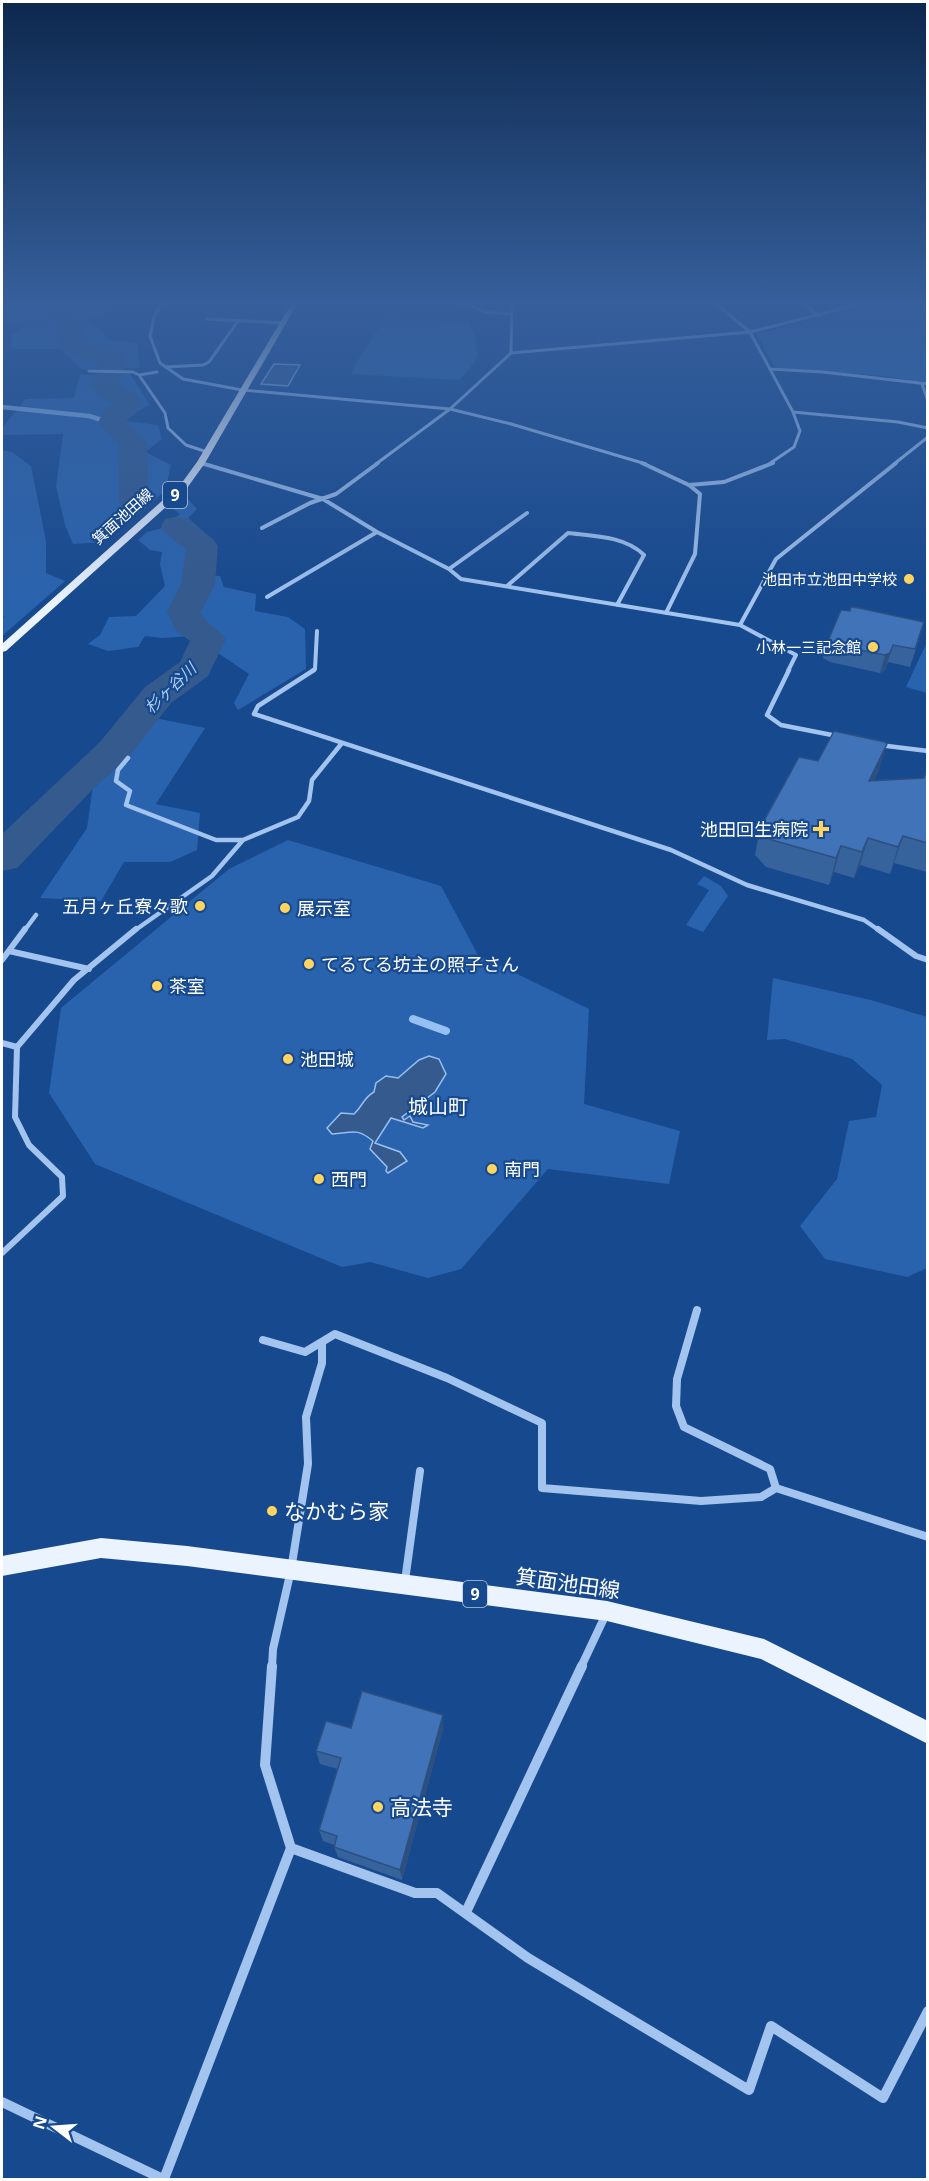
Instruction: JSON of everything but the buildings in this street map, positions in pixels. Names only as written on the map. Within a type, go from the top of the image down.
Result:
[{"type":"main road","name":"箕面池田線","points":[[2,649],[184,486],[201,463],[236,401]]},
{"type":"main road","name":"箕面池田線","points":[[2,1565],[101,1548],[187,1556],[607,1611],[764,1649],[927,1733]]},
{"type":"street","points":[[157,401],[165,413],[168,428],[186,445],[207,452]]},
{"type":"street","points":[[360,401],[450,409],[511,424],[646,464],[689,485],[700,494],[695,554],[666,613]]},
{"type":"street","points":[[262,528],[310,503],[336,494],[459,401]]},
{"type":"street","points":[[689,485],[724,482],[776,462],[794,447],[800,430],[787,401]]},
{"type":"street","points":[[793,412],[898,422],[927,428]]},
{"type":"street","points":[[740,625],[776,559],[927,437]]},
{"type":"street","points":[[201,463],[323,499],[462,579],[740,625],[796,655],[767,715],[781,725],[846,738]]},
{"type":"street","points":[[448,569],[527,513]]},
{"type":"street","points":[[267,597],[377,532]]},
{"type":"street","points":[[507,586],[568,533],[610,538],[640,549],[644,555],[618,605]]},
{"type":"street","points":[[317,631],[315,669],[258,706],[254,714],[671,850],[747,885],[864,920],[916,956],[927,960]]},
{"type":"street","points":[[128,758],[118,770],[116,781],[130,791],[126,805],[216,840],[243,840],[298,817],[309,801],[312,780],[342,743]]},
{"type":"street","points":[[878,745],[927,751]]},
{"type":"street","points":[[2,1253],[63,1196],[62,1177],[29,1145],[15,1117],[17,1047],[74,980],[135,930],[212,876],[243,840]]},
{"type":"street","points":[[2,960],[36,915]]},
{"type":"street","points":[[9,951],[89,969]]},
{"type":"street","points":[[2,1043],[17,1047]]},
{"type":"street","points":[[697,1310],[677,1379],[676,1406],[684,1427],[770,1468],[776,1488]]},
{"type":"street","points":[[263,1340],[305,1352],[322,1344],[335,1334],[447,1378],[542,1423],[542,1488],[701,1501],[761,1497],[776,1488],[927,1537]]},
{"type":"street","points":[[2,2102],[164,2179],[291,1848],[265,1765],[273,1649],[291,1570],[308,1464],[306,1417],[322,1363],[322,1344]]},
{"type":"street","points":[[404,1584],[420,1471]]},
{"type":"street","points":[[466,1912],[607,1611]]},
{"type":"street","points":[[291,1848],[415,1893],[437,1893],[528,1958],[749,2090],[771,2026],[883,2098],[927,2011]]},
{"type":"shaded area","points":[[25,401],[147,401],[150,405],[119,420],[158,425],[162,439],[145,452],[171,465],[165,491],[104,542],[73,544],[65,525],[56,486],[63,434],[2,435],[2,428]]},
{"type":"shaded area","points":[[2,450],[12,452],[31,466],[46,541],[46,573],[65,581],[2,636],[4,617],[2,614]]},
{"type":"shaded area","points":[[178,499],[189,500],[197,509],[188,518],[205,533],[206,575],[220,576],[224,587],[256,594],[255,611],[288,617],[305,629],[306,669],[238,710],[234,703],[249,674],[193,636],[162,638],[145,636],[138,647],[108,651],[88,644],[100,635],[109,617],[136,616],[165,586],[160,564],[162,552],[150,550],[138,540],[147,532],[162,528],[180,514],[171,507]]},
{"type":"shaded area","points":[[927,642],[927,693],[906,687]]},
{"type":"shaded area","points":[[155,718],[205,728],[156,804],[200,813],[197,850],[170,862],[124,862],[101,901],[40,898],[87,828],[93,786]]},
{"type":"shaded area","points":[[288,840],[441,886],[478,955],[589,1009],[584,1104],[680,1131],[669,1184],[548,1169],[461,1269],[428,1278],[370,1262],[342,1267],[95,1164],[49,1093],[61,1008],[229,869]]},
{"type":"shaded area","points":[[704,876],[721,886],[728,896],[703,932],[686,925],[709,890],[697,884]]},
{"type":"shaded area","points":[[773,978],[871,1000],[927,1017],[927,1268],[907,1277],[825,1259],[800,1226],[837,1179],[849,1121],[876,1117],[882,1085],[852,1059],[785,1039],[767,1040]]},
{"type":"shaded area","points":[[429,1056],[439,1059],[446,1074],[435,1092],[402,1117],[404,1120],[410,1116],[413,1122],[428,1125],[423,1128],[391,1118],[375,1143],[400,1152],[407,1161],[388,1173],[387,1167],[370,1149],[373,1141],[358,1132],[332,1134],[327,1128],[341,1113],[354,1114],[374,1092],[376,1083],[386,1076],[398,1078],[419,1060]]},
{"type":"waterway","name":"杉ヶ谷川","points":[[129,401],[127,407],[114,416],[112,423],[133,442],[134,503]]},
{"type":"waterway","points":[[2,407],[89,416],[112,423]]},
{"type":"waterway","name":"杉ヶ谷川","points":[[2,858],[79,781],[114,750],[158,695],[195,668],[209,639],[188,623],[184,612],[198,584],[202,546],[176,526]]},
{"type":"waterway","points":[[413,1019],[446,1031]]},
{"type":"place","name":"池田市立池田中学校","points":[[909,579]]},
{"type":"place","name":"小林一三記念館","points":[[873,647]]},
{"type":"place","name":"池田回生病院","points":[[821,829]]},
{"type":"place","name":"五月ヶ丘寮々歌","points":[[200,906]]},
{"type":"place","name":"展示室","points":[[285,908]]},
{"type":"place","name":"てるてる坊主の照子さん","points":[[309,964]]},
{"type":"place","name":"茶室","points":[[157,986]]},
{"type":"place","name":"池田城","points":[[288,1059]]},
{"type":"place","name":"南門","points":[[492,1169]]},
{"type":"place","name":"西門","points":[[319,1179]]},
{"type":"place","name":"なかむら家","points":[[272,1511]]},
{"type":"place","name":"高法寺","points":[[378,1807]]},
{"type":"district","name":"城山町","points":[[438,1106]]}]
